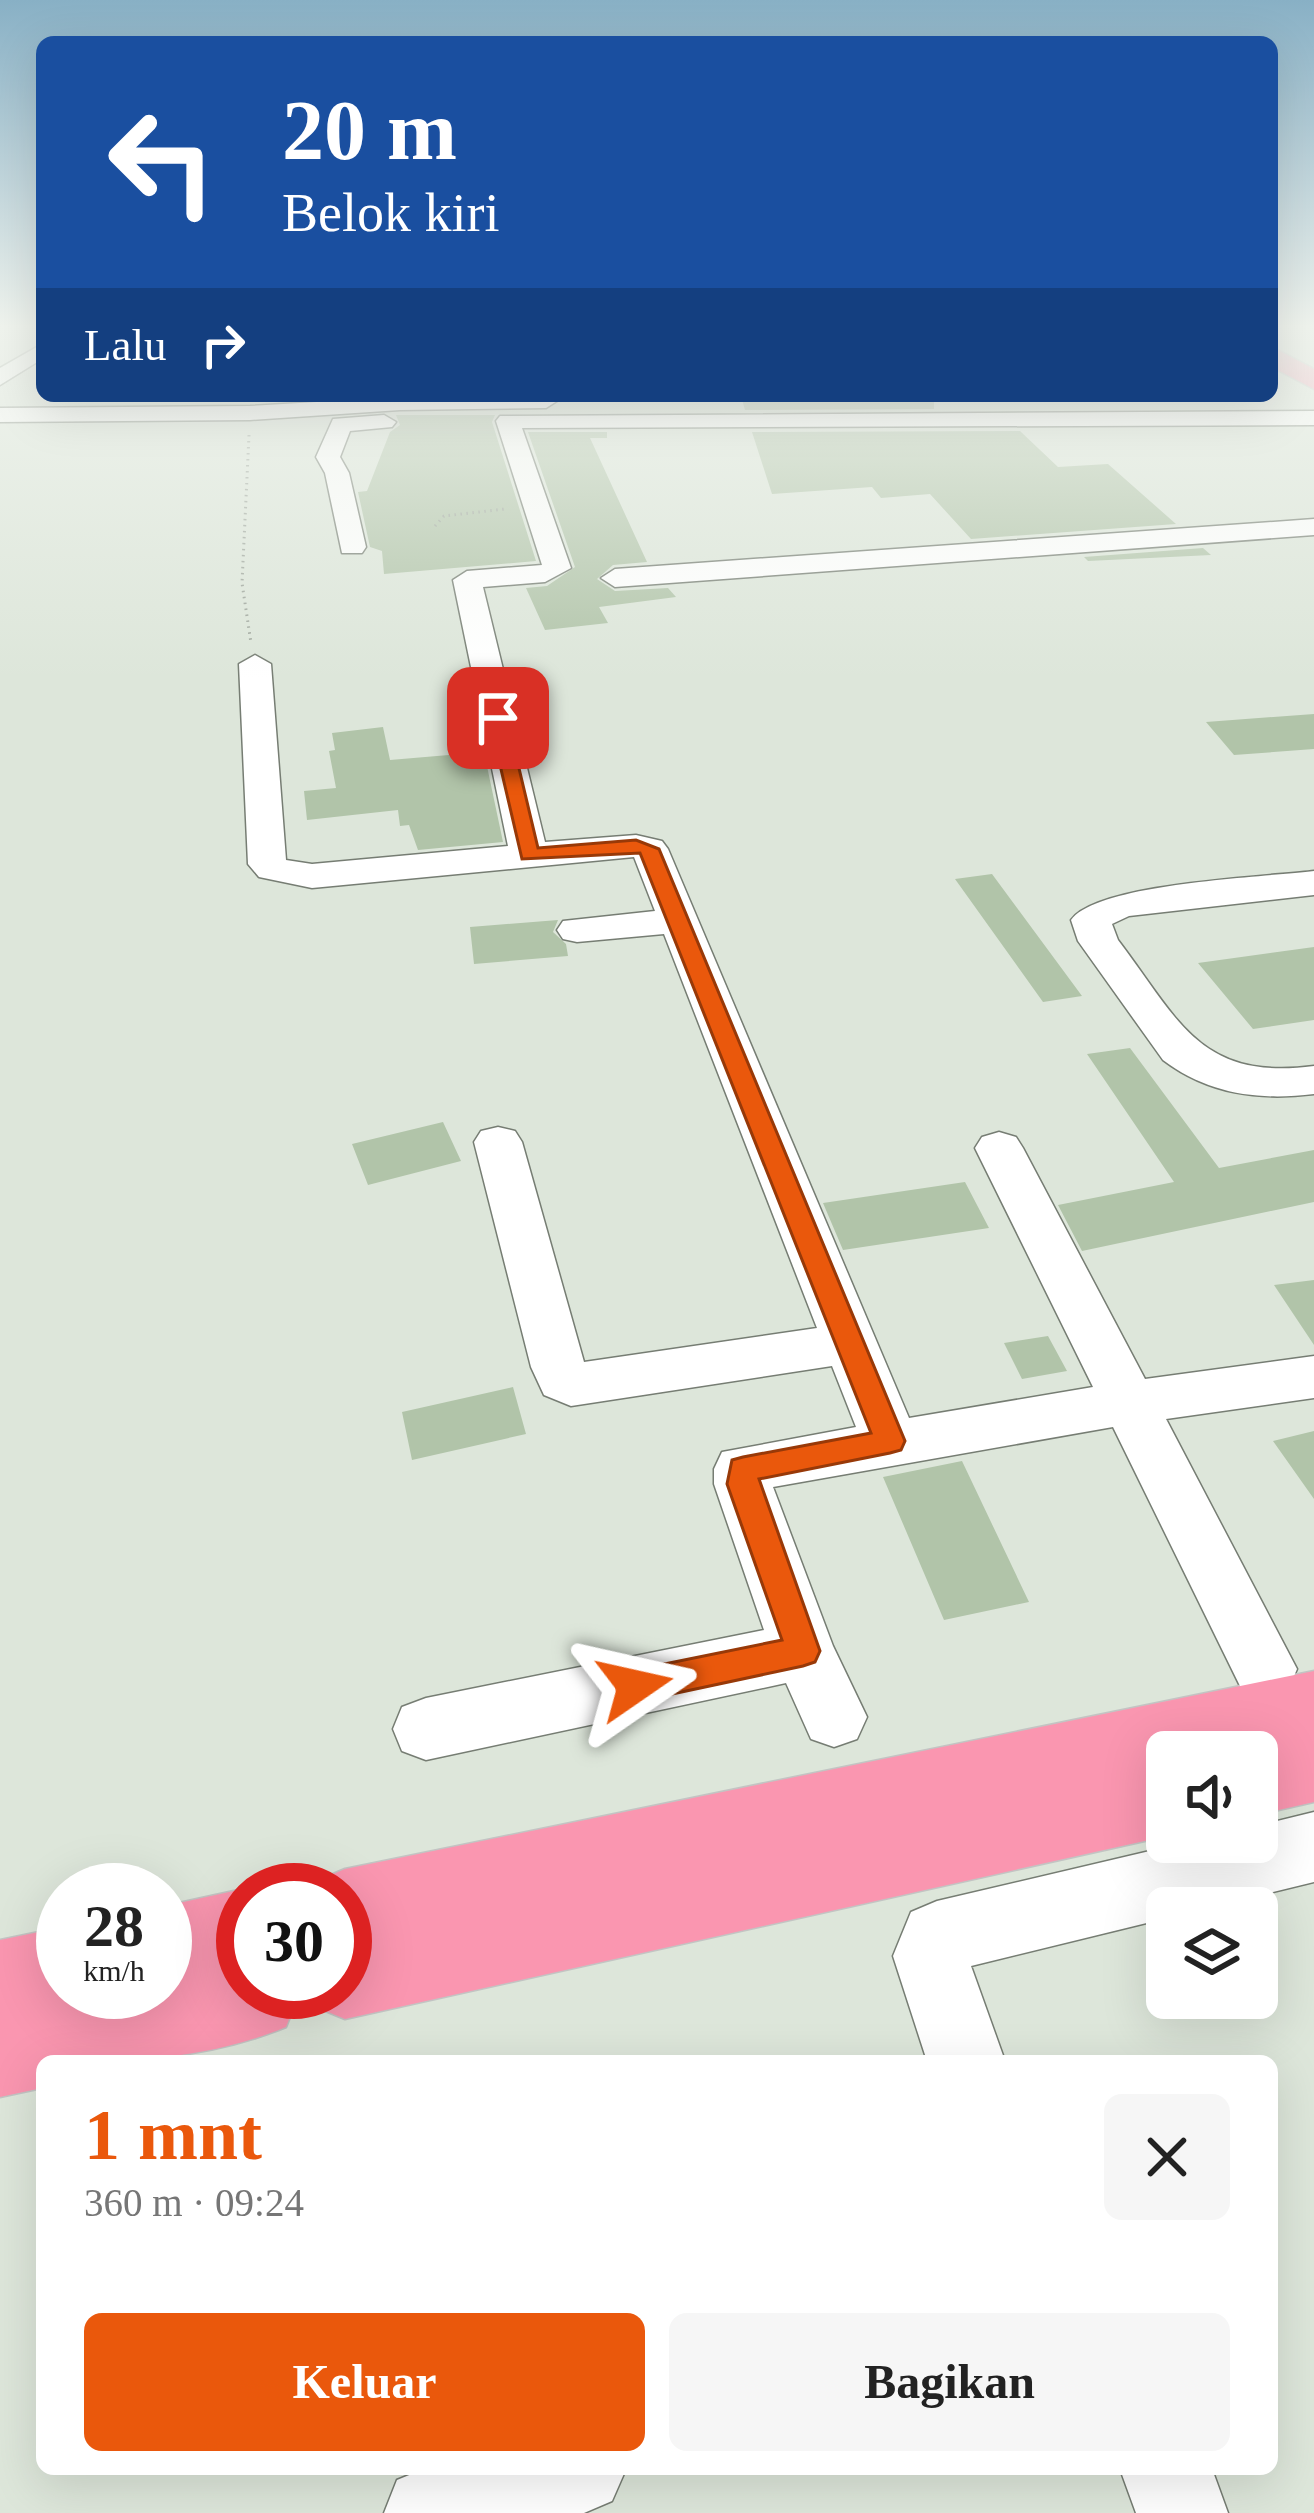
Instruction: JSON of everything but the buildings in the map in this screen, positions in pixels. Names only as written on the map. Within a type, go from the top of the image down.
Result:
[{"type":"highway","points":[[372,1910],[1290,1690]]},
{"type":"highway","points":[[1278,1769],[1314,1761]]},
{"type":"highway","points":[[372,1965],[1146,1798]]},
{"type":"highway","points":[[0,1989],[36,1982]]},
{"type":"highway","points":[[0,2047],[216,1999]]},
{"type":"street","points":[[332,444],[328,457],[337,473],[352,547]]},
{"type":"street","points":[[516,444],[557,568],[544,574],[456,569],[529,855]]},
{"type":"street","points":[[852,444],[859,451]]},
{"type":"street","points":[[615,578],[1314,527]]},
{"type":"street","points":[[255,664],[267,864],[272,869],[312,876],[529,855],[649,849],[890,1441]]},
{"type":"street","points":[[1314,883],[1119,905],[1091,920],[1098,941],[1179,1050],[1195,1063],[1244,1082],[1282,1085],[1314,1080]]},
{"type":"street","points":[[577,930],[677,921]]},
{"type":"street","points":[[498,1142],[563,1380],[572,1385],[847,1344]]},
{"type":"street","points":[[999,1148],[1125,1403],[1290,1690]]},
{"type":"street","points":[[834,1717],[803,1651],[743,1484],[743,1469],[890,1441],[1314,1376]]},
{"type":"street","points":[[426,1729],[803,1651]]},
{"type":"street","points":[[964,2055],[930,1956],[938,1938],[1314,1847]]},
{"type":"street","points":[[430,2513],[560,2475]]},
{"type":"street","points":[[1168,2475],[1182,2513]]},
{"type":"path","points":[[249,444],[242,583],[255,664]]},
{"type":"path","points":[[435,526],[444,516],[538,506]]},
{"type":"route","points":[[498,718],[529,855],[636,846],[649,849],[890,1441],[743,1469],[743,1484],[803,1651],[635,1686]]}]
